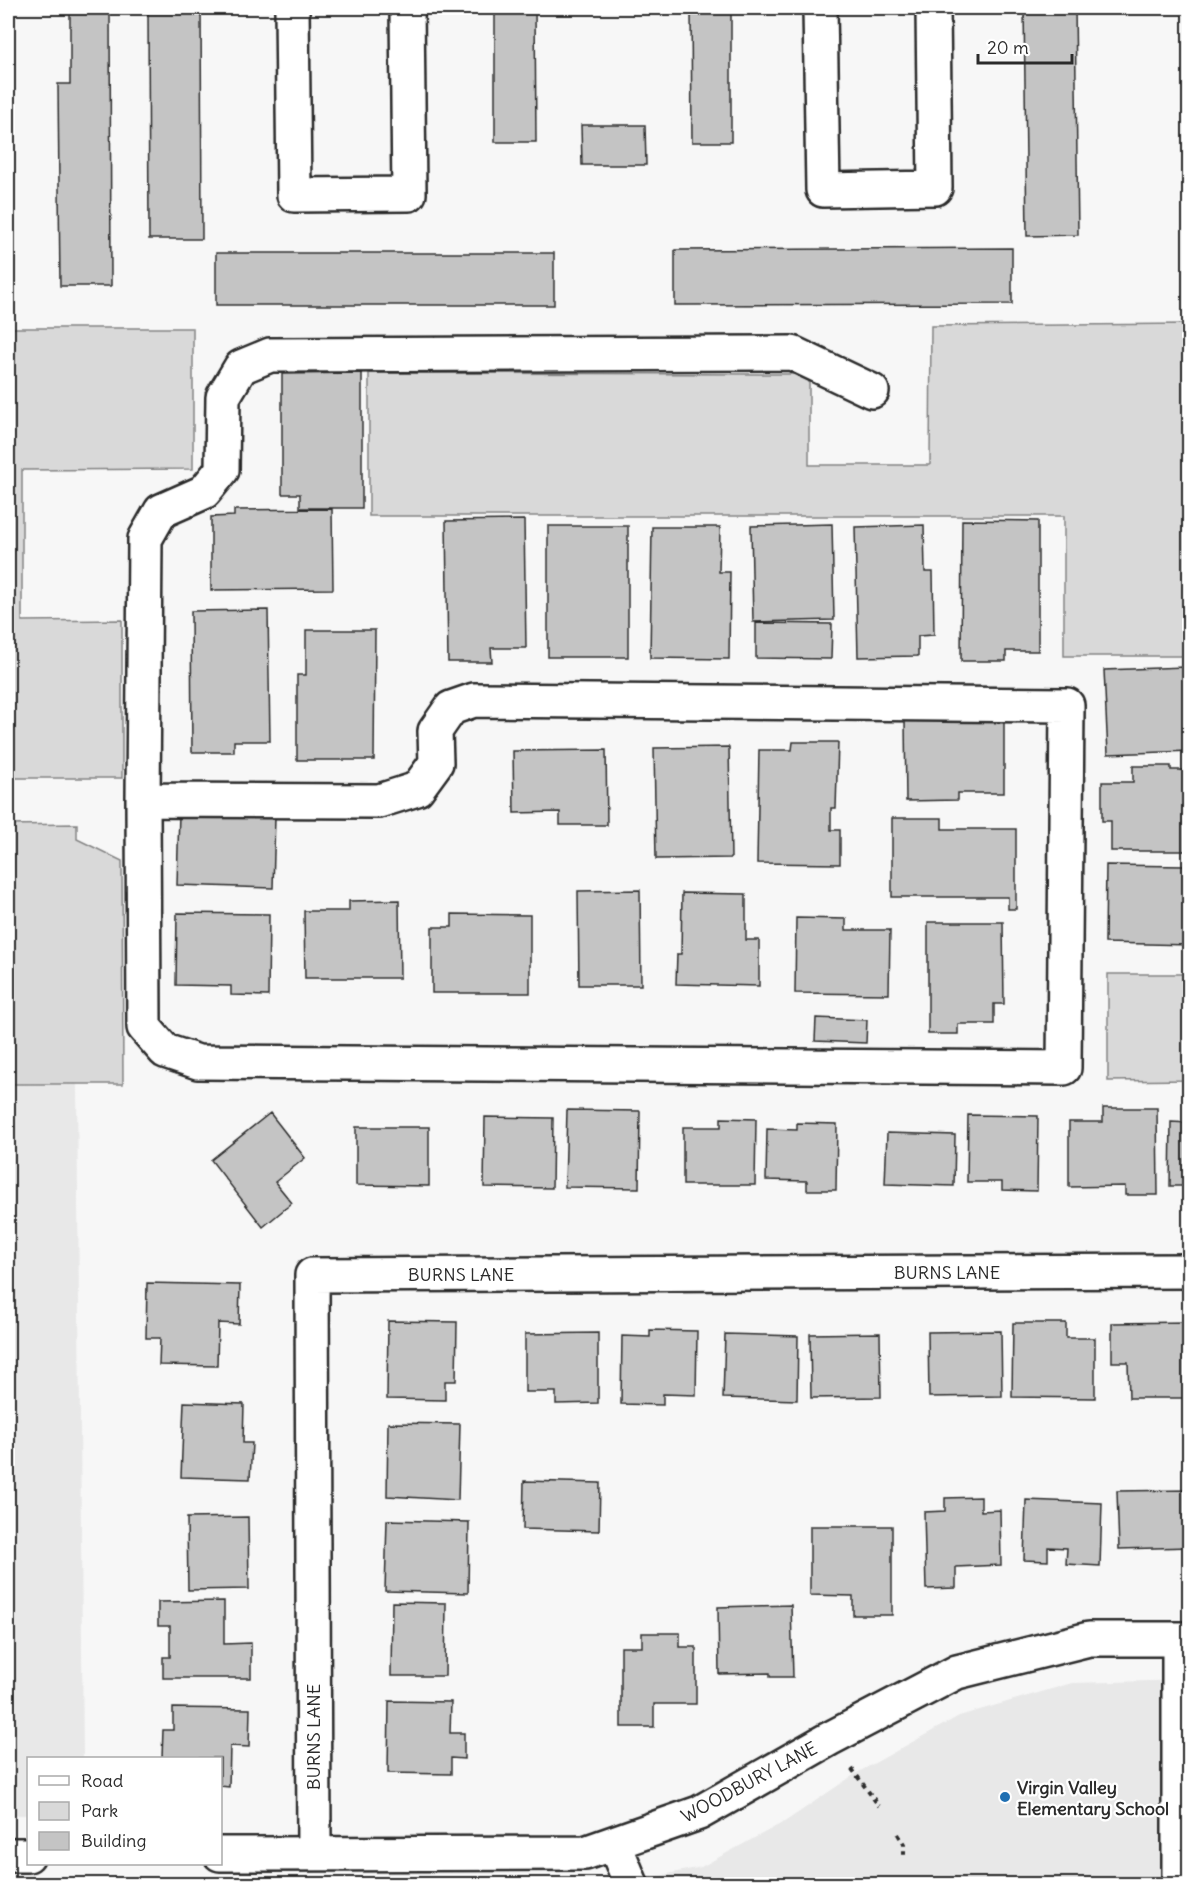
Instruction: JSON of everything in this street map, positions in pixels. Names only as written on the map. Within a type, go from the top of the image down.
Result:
[{"type":"street","points":[[292,8],[294,195],[409,194],[407,8]]},
{"type":"street","points":[[820,8],[823,190],[935,188],[933,8]]},
{"type":"street","points":[[143,800],[379,801],[417,789],[436,763],[435,731],[451,708],[474,700],[1067,705],[1064,1068],[198,1062],[165,1051],[144,1027],[143,800],[145,539],[161,511],[204,492],[222,470],[223,397],[241,367],[270,355],[792,353],[872,392]]},
{"type":"street","name":"BURNS LANE","points":[[314,1854],[312,1275],[1190,1271]]},
{"type":"street","name":"WOODBURY LANE","points":[[222,1854],[585,1853],[699,1813],[829,1739],[957,1672],[1089,1638],[1184,1638]]},
{"type":"street","points":[[1179,1884],[1184,1638]]},
{"type":"street","points":[[614,1843],[631,1884]]},
{"type":"street","points":[[8,1855],[27,1854]]},
{"type":"path","points":[[852,1769],[879,1806]]},
{"type":"path","points":[[898,1834],[904,1844],[904,1857]]},
{"type":"shaded area","points":[[77,1084],[83,1757],[27,1757],[27,1815],[8,1815],[8,1085]]},
{"type":"shaded area","name":"Virgin Valley Elementary School","points":[[1189,1680],[1189,1884],[621,1884],[701,1867],[786,1821],[855,1774],[959,1716],[1072,1683]]},
{"type":"green space","points":[[1189,324],[1189,656],[1064,656],[1064,516],[369,516],[369,373],[809,374],[809,465],[930,465],[931,326]]},
{"type":"green space","points":[[8,328],[193,328],[193,469],[22,470],[22,621],[122,620],[122,778],[8,778]]},
{"type":"green space","points":[[77,824],[77,839],[122,861],[123,1084],[8,1084],[8,825]]},
{"type":"green space","points":[[1108,974],[1189,974],[1189,1080],[1108,1081]]},
{"type":"building","points":[[70,8],[110,8],[111,286],[60,286],[58,84],[70,84]]},
{"type":"building","points":[[148,8],[201,8],[202,239],[149,239]]},
{"type":"building","points":[[495,8],[535,8],[536,142],[495,142]]},
{"type":"building","points":[[691,8],[731,8],[731,142],[692,142]]},
{"type":"building","points":[[1024,8],[1075,8],[1078,235],[1027,236]]},
{"type":"building","points":[[581,125],[645,125],[646,165],[582,165]]},
{"type":"building","points":[[1012,248],[1012,304],[675,305],[675,250]]},
{"type":"building","points":[[216,253],[554,253],[554,305],[216,305]]},
{"type":"building","points":[[362,373],[362,508],[300,508],[300,494],[282,494],[282,374]]},
{"type":"building","points":[[332,509],[333,589],[211,590],[211,517],[234,516],[234,510]]},
{"type":"building","points":[[524,520],[526,648],[491,648],[492,662],[448,662],[446,521]]},
{"type":"building","points":[[962,520],[1038,521],[1038,651],[1006,651],[1006,661],[961,661]]},
{"type":"building","points":[[832,524],[834,620],[753,622],[751,526]]},
{"type":"building","points":[[924,525],[925,572],[933,572],[934,635],[918,636],[918,656],[858,657],[855,527]]},
{"type":"building","points":[[548,526],[628,526],[628,657],[548,657]]},
{"type":"building","points":[[652,527],[720,527],[719,572],[730,572],[729,659],[650,658]]},
{"type":"building","points":[[268,610],[270,741],[234,741],[234,752],[192,752],[191,611]]},
{"type":"building","points":[[756,623],[832,624],[831,659],[756,658]]},
{"type":"building","points":[[306,630],[375,630],[374,760],[297,760],[297,675],[306,675]]},
{"type":"building","points":[[1185,667],[1185,679],[1190,679],[1190,751],[1108,754],[1104,670]]},
{"type":"building","points":[[1004,718],[1004,793],[958,793],[958,800],[906,801],[905,719]]},
{"type":"building","points":[[793,742],[838,742],[836,808],[831,808],[831,830],[840,830],[840,864],[757,863],[759,750],[792,750]]},
{"type":"building","points":[[729,747],[731,858],[656,859],[654,748]]},
{"type":"building","points":[[606,750],[607,825],[560,825],[560,812],[514,813],[513,751]]},
{"type":"building","points":[[1133,766],[1171,766],[1171,770],[1190,770],[1190,851],[1111,851],[1111,821],[1102,821],[1102,782],[1133,782]]},
{"type":"building","points":[[179,813],[275,817],[273,888],[177,885]]},
{"type":"building","points":[[892,818],[942,818],[942,829],[1016,829],[1016,909],[1008,909],[1008,897],[892,897]]},
{"type":"building","points":[[1106,865],[1185,866],[1185,876],[1190,876],[1190,945],[1105,943]]},
{"type":"building","points":[[640,890],[641,985],[579,985],[578,891]]},
{"type":"building","points":[[682,893],[746,894],[746,940],[759,940],[759,986],[676,984],[677,954],[681,954]]},
{"type":"building","points":[[399,900],[400,978],[305,978],[304,911],[349,911],[349,901]]},
{"type":"building","points":[[177,913],[269,914],[268,996],[231,995],[231,986],[176,985]]},
{"type":"building","points":[[452,914],[530,915],[530,993],[432,993],[432,927],[452,927]]},
{"type":"building","points":[[796,918],[846,919],[846,930],[890,930],[889,994],[795,993]]},
{"type":"building","points":[[928,922],[1003,922],[1004,1004],[994,1004],[994,1024],[958,1024],[958,1034],[928,1034]]},
{"type":"building","points":[[816,1018],[867,1020],[866,1043],[815,1041]]},
{"type":"building","points":[[1103,1108],[1157,1108],[1158,1195],[1125,1195],[1125,1186],[1069,1187],[1069,1122],[1103,1122]]},
{"type":"building","points":[[567,1110],[640,1111],[639,1188],[565,1187]]},
{"type":"building","points":[[270,1113],[305,1158],[275,1182],[292,1203],[263,1227],[211,1160]]},
{"type":"building","points":[[968,1115],[1038,1116],[1037,1191],[1002,1190],[1002,1182],[967,1182]]},
{"type":"building","points":[[485,1117],[553,1118],[552,1188],[484,1187]]},
{"type":"building","points":[[721,1118],[756,1119],[755,1185],[683,1185],[683,1127],[721,1127]]},
{"type":"building","points":[[1171,1122],[1190,1123],[1190,1186],[1170,1186]]},
{"type":"building","points":[[797,1123],[837,1124],[836,1190],[807,1190],[807,1181],[766,1180],[767,1129],[797,1130]]},
{"type":"building","points":[[356,1127],[429,1127],[429,1186],[356,1185]]},
{"type":"building","points":[[887,1133],[955,1135],[954,1186],[885,1184]]},
{"type":"building","points":[[147,1283],[240,1285],[239,1324],[218,1323],[217,1366],[159,1365],[160,1338],[146,1338]]},
{"type":"building","points":[[388,1321],[457,1322],[456,1381],[445,1381],[445,1400],[387,1399]]},
{"type":"building","points":[[1190,1322],[1190,1398],[1129,1398],[1128,1362],[1112,1362],[1112,1323]]},
{"type":"building","points":[[1013,1323],[1066,1323],[1066,1338],[1095,1338],[1095,1398],[1012,1397]]},
{"type":"building","points":[[650,1330],[697,1331],[696,1395],[663,1394],[663,1405],[621,1404],[622,1336],[650,1337]]},
{"type":"building","points":[[1001,1331],[1002,1396],[929,1397],[928,1332]]},
{"type":"building","points":[[598,1333],[598,1403],[556,1404],[556,1392],[525,1392],[525,1334]]},
{"type":"building","points":[[880,1333],[881,1397],[811,1398],[810,1334]]},
{"type":"building","points":[[725,1334],[798,1336],[797,1400],[723,1398]]},
{"type":"building","points":[[184,1402],[244,1404],[243,1443],[252,1443],[250,1479],[181,1477]]},
{"type":"building","points":[[388,1423],[460,1424],[458,1500],[387,1496]]},
{"type":"building","points":[[524,1481],[600,1483],[599,1531],[523,1529]]},
{"type":"building","points":[[1190,1490],[1190,1547],[1119,1549],[1117,1491]]},
{"type":"building","points":[[981,1497],[981,1511],[1000,1510],[1001,1565],[956,1567],[956,1588],[926,1589],[924,1512],[945,1511],[945,1498]]},
{"type":"building","points":[[1026,1500],[1102,1503],[1100,1566],[1066,1564],[1067,1548],[1048,1547],[1048,1561],[1024,1560]]},
{"type":"building","points":[[248,1517],[249,1589],[188,1590],[187,1518]]},
{"type":"building","points":[[387,1520],[469,1522],[468,1593],[385,1591]]},
{"type":"building","points":[[810,1526],[892,1526],[892,1615],[853,1615],[853,1596],[810,1595]]},
{"type":"building","points":[[224,1601],[224,1644],[251,1643],[251,1678],[163,1678],[163,1657],[170,1657],[170,1626],[158,1626],[158,1602]]},
{"type":"building","points":[[392,1602],[446,1603],[445,1676],[391,1676]]},
{"type":"building","points":[[791,1605],[793,1677],[770,1677],[770,1673],[719,1674],[718,1607]]},
{"type":"building","points":[[642,1633],[680,1633],[680,1647],[696,1647],[696,1704],[654,1704],[654,1727],[621,1727],[621,1647],[642,1647]]},
{"type":"building","points":[[389,1701],[451,1702],[450,1733],[464,1733],[464,1759],[451,1758],[451,1774],[388,1773]]},
{"type":"building","points":[[173,1708],[250,1709],[249,1747],[230,1746],[229,1787],[222,1786],[222,1757],[162,1757],[163,1730],[173,1730]]},
{"type":"place","name":"Virgin Valley Elementary School","points":[[1005,1797]]}]
